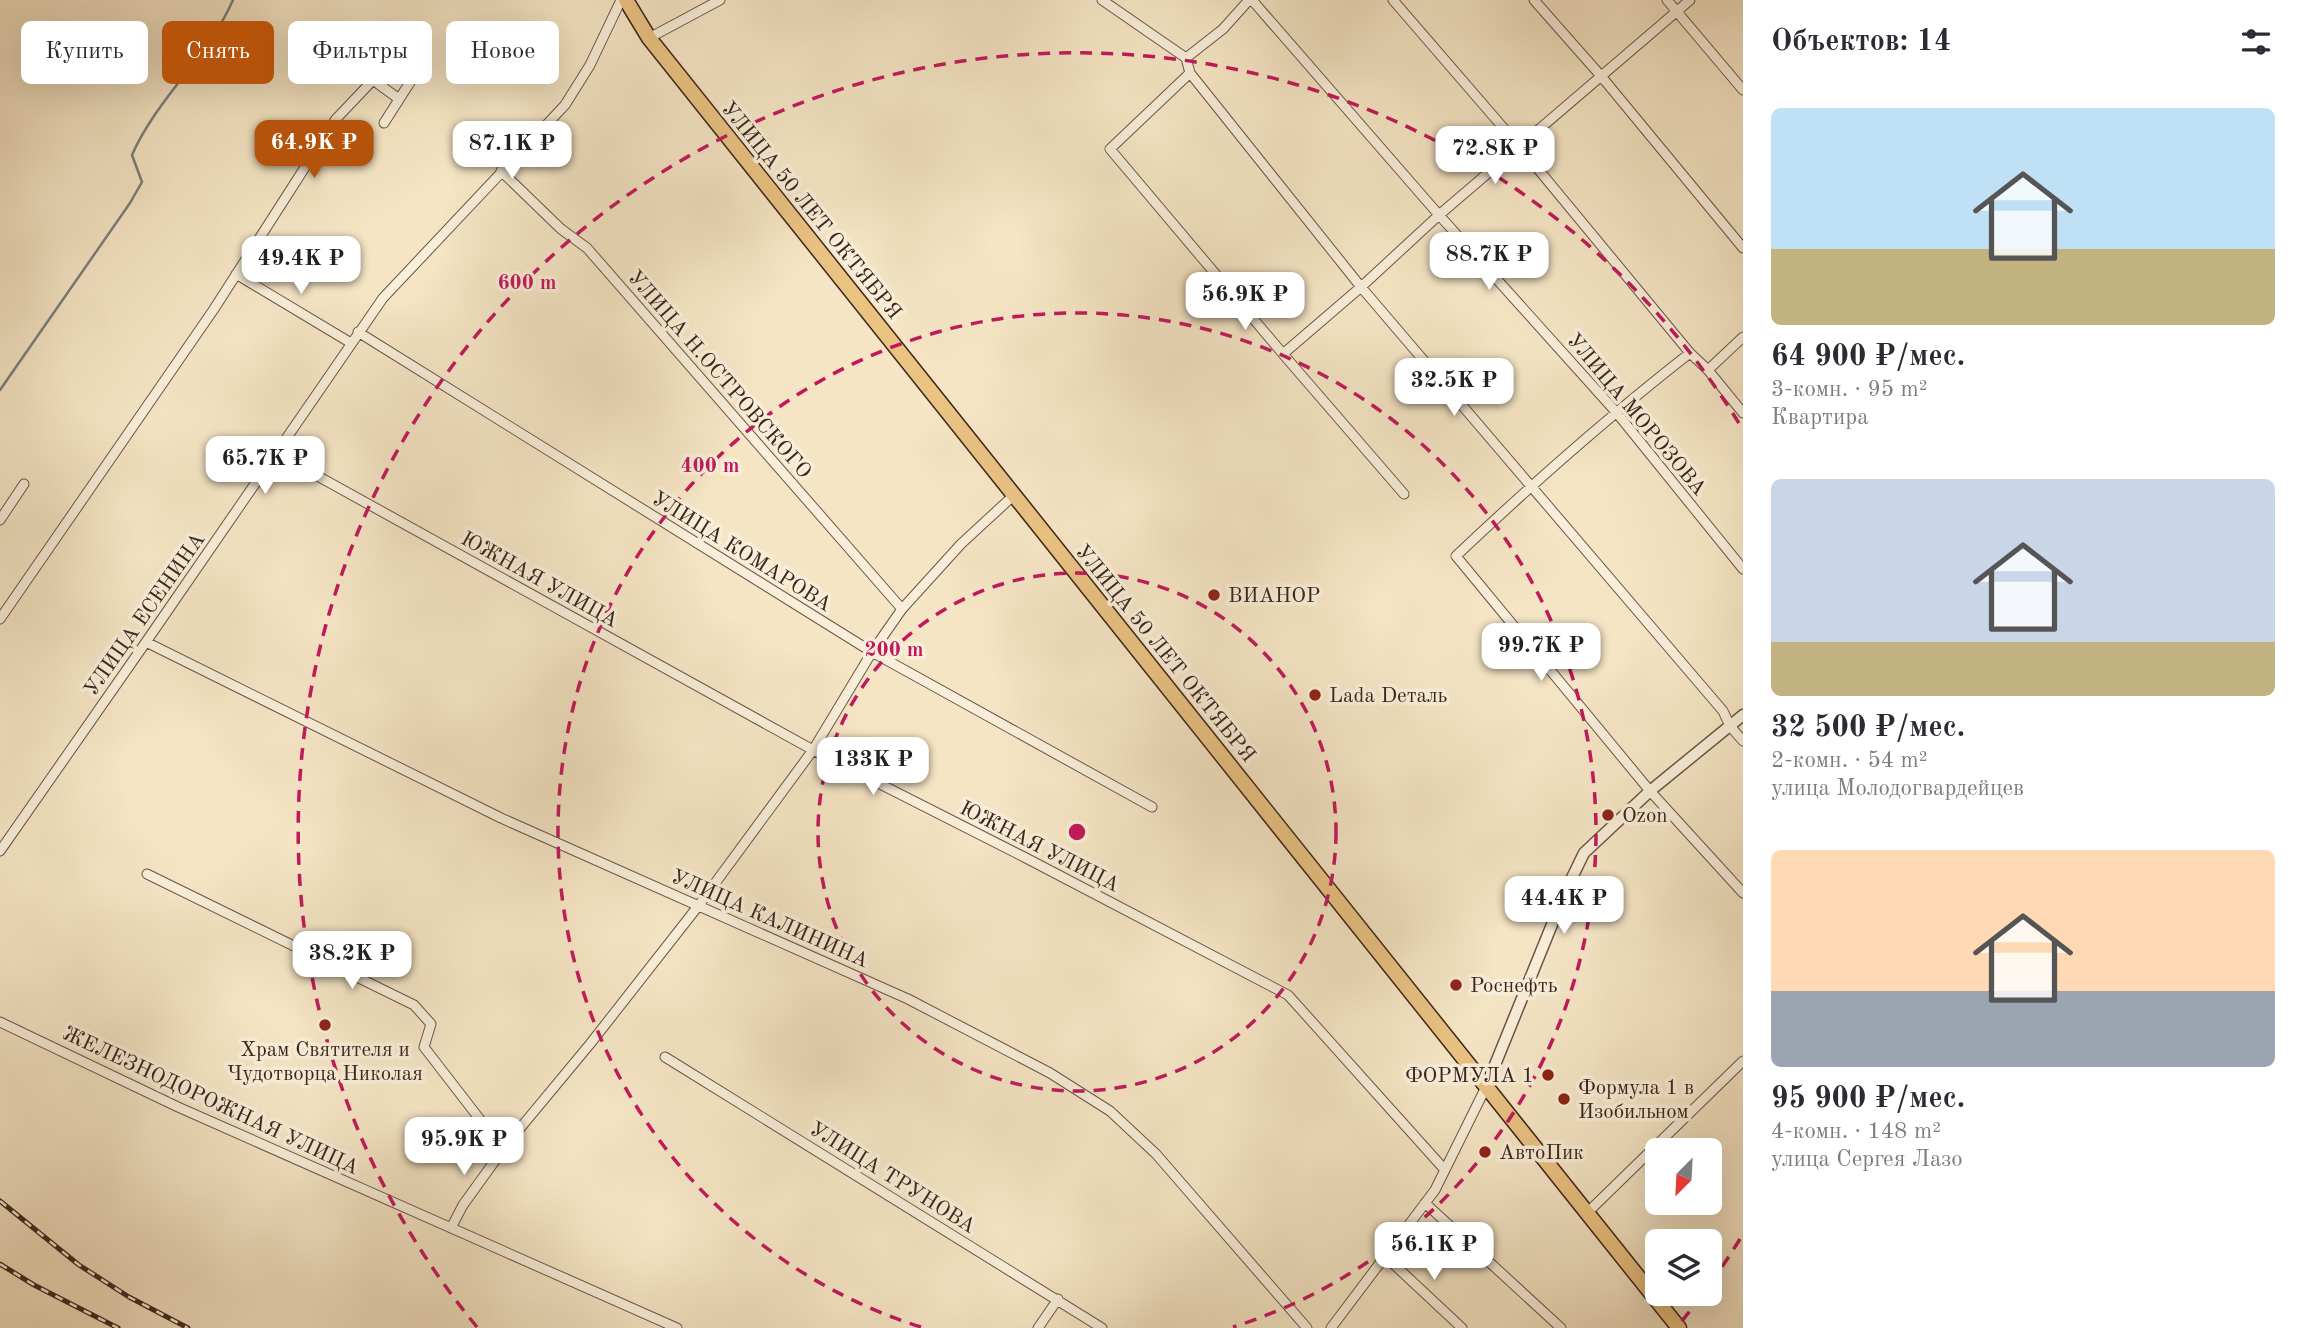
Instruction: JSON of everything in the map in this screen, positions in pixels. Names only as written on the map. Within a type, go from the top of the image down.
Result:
[{"type":"main road","name":"УЛИЦА 50 ЛЕТ ОКТЯБРЯ","points":[[624,0],[649,38],[1679,1328]]},
{"type":"street","name":"УЛИЦА ЕСЕНИНА","points":[[0,851],[358,332],[383,298],[565,105],[590,65],[624,0]]},
{"type":"street","points":[[649,38],[720,0]]},
{"type":"street","points":[[1102,0],[1186,58],[1190,73],[1361,287],[1723,711],[1730,726],[1743,741]]},
{"type":"street","points":[[1186,58],[1223,29],[1251,0]]},
{"type":"street","name":"УЛИЦА МОРОЗОВА","points":[[1251,0],[1616,412],[1743,569]]},
{"type":"street","points":[[1393,0],[1743,413]]},
{"type":"street","points":[[1534,0],[1601,76],[1743,248]]},
{"type":"street","points":[[1667,0],[1743,90]]},
{"type":"street","points":[[1283,354],[1439,215],[1690,0]]},
{"type":"street","points":[[1190,73],[1110,149],[1404,494]]},
{"type":"street","points":[[0,619],[236,274],[336,119],[373,80],[399,99]]},
{"type":"street","points":[[384,123],[409,84]]},
{"type":"street","name":"УЛИЦА Н.ОСТРОВСКОГО","points":[[501,171],[561,229],[587,248],[902,609]]},
{"type":"street","points":[[236,274],[351,343]]},
{"type":"street","name":"УЛИЦА КОМАРОВА","points":[[358,332],[872,652],[1152,807]]},
{"type":"street","points":[[1708,370],[1743,337]]},
{"type":"street","points":[[1690,353],[1616,412],[1456,556],[1650,791],[1743,893]]},
{"type":"street","name":"ЮЖНАЯ УЛИЦА","points":[[276,453],[813,750],[1288,995],[1445,1170]]},
{"type":"street","points":[[0,520],[24,484]]},
{"type":"street","points":[[451,1228],[463,1205],[506,1144],[590,1044],[699,905],[813,750],[872,652],[902,609],[961,544],[1013,496]]},
{"type":"street","name":"УЛИЦА КАЛИНИНА","points":[[146,642],[501,818],[908,999],[1050,1073],[1111,1111],[1156,1154],[1307,1328]]},
{"type":"street","points":[[1331,1328],[1435,1189],[1486,1087],[1566,890],[1584,853],[1650,791],[1743,715]]},
{"type":"street","points":[[148,874],[414,1005],[430,1024],[424,1047],[485,1126],[506,1144]]},
{"type":"street","name":"ЖЕЛЕЗНОДОРОЖНАЯ УЛИЦА","points":[[0,1021],[178,1107],[677,1328]]},
{"type":"street","name":"УЛИЦА ТРУНОВА","points":[[665,1057],[1102,1328]]},
{"type":"street","points":[[1587,1213],[1743,1061]]},
{"type":"street","points":[[1425,1203],[1561,1328]]},
{"type":"street","points":[[1386,1257],[1462,1328]]},
{"type":"street","points":[[1038,1328],[1058,1299]]},
{"type":"waterway","points":[[0,390],[130,203],[142,182],[132,155],[142,134],[223,21],[233,0]]},
{"type":"railway","points":[[0,1201],[79,1265],[129,1297],[188,1328]]},
{"type":"railway","points":[[0,1264],[34,1285],[118,1328]]},
{"type":"place","name":"ВИАНОР","points":[[1214,595]]},
{"type":"place","name":"Lada Dеталь","points":[[1315,695]]},
{"type":"place","name":"Ozon","points":[[1608,815]]},
{"type":"place","name":"Роснефть","points":[[1456,985]]},
{"type":"place","name":"Храм Святителя и Чудотворца Николая","points":[[325,1025]]},
{"type":"place","name":"ФОРМУЛА 1","points":[[1548,1075]]},
{"type":"place","name":"Формула 1 в Изобильном","points":[[1564,1099]]},
{"type":"place","name":"АвтоПик","points":[[1485,1152]]}]
